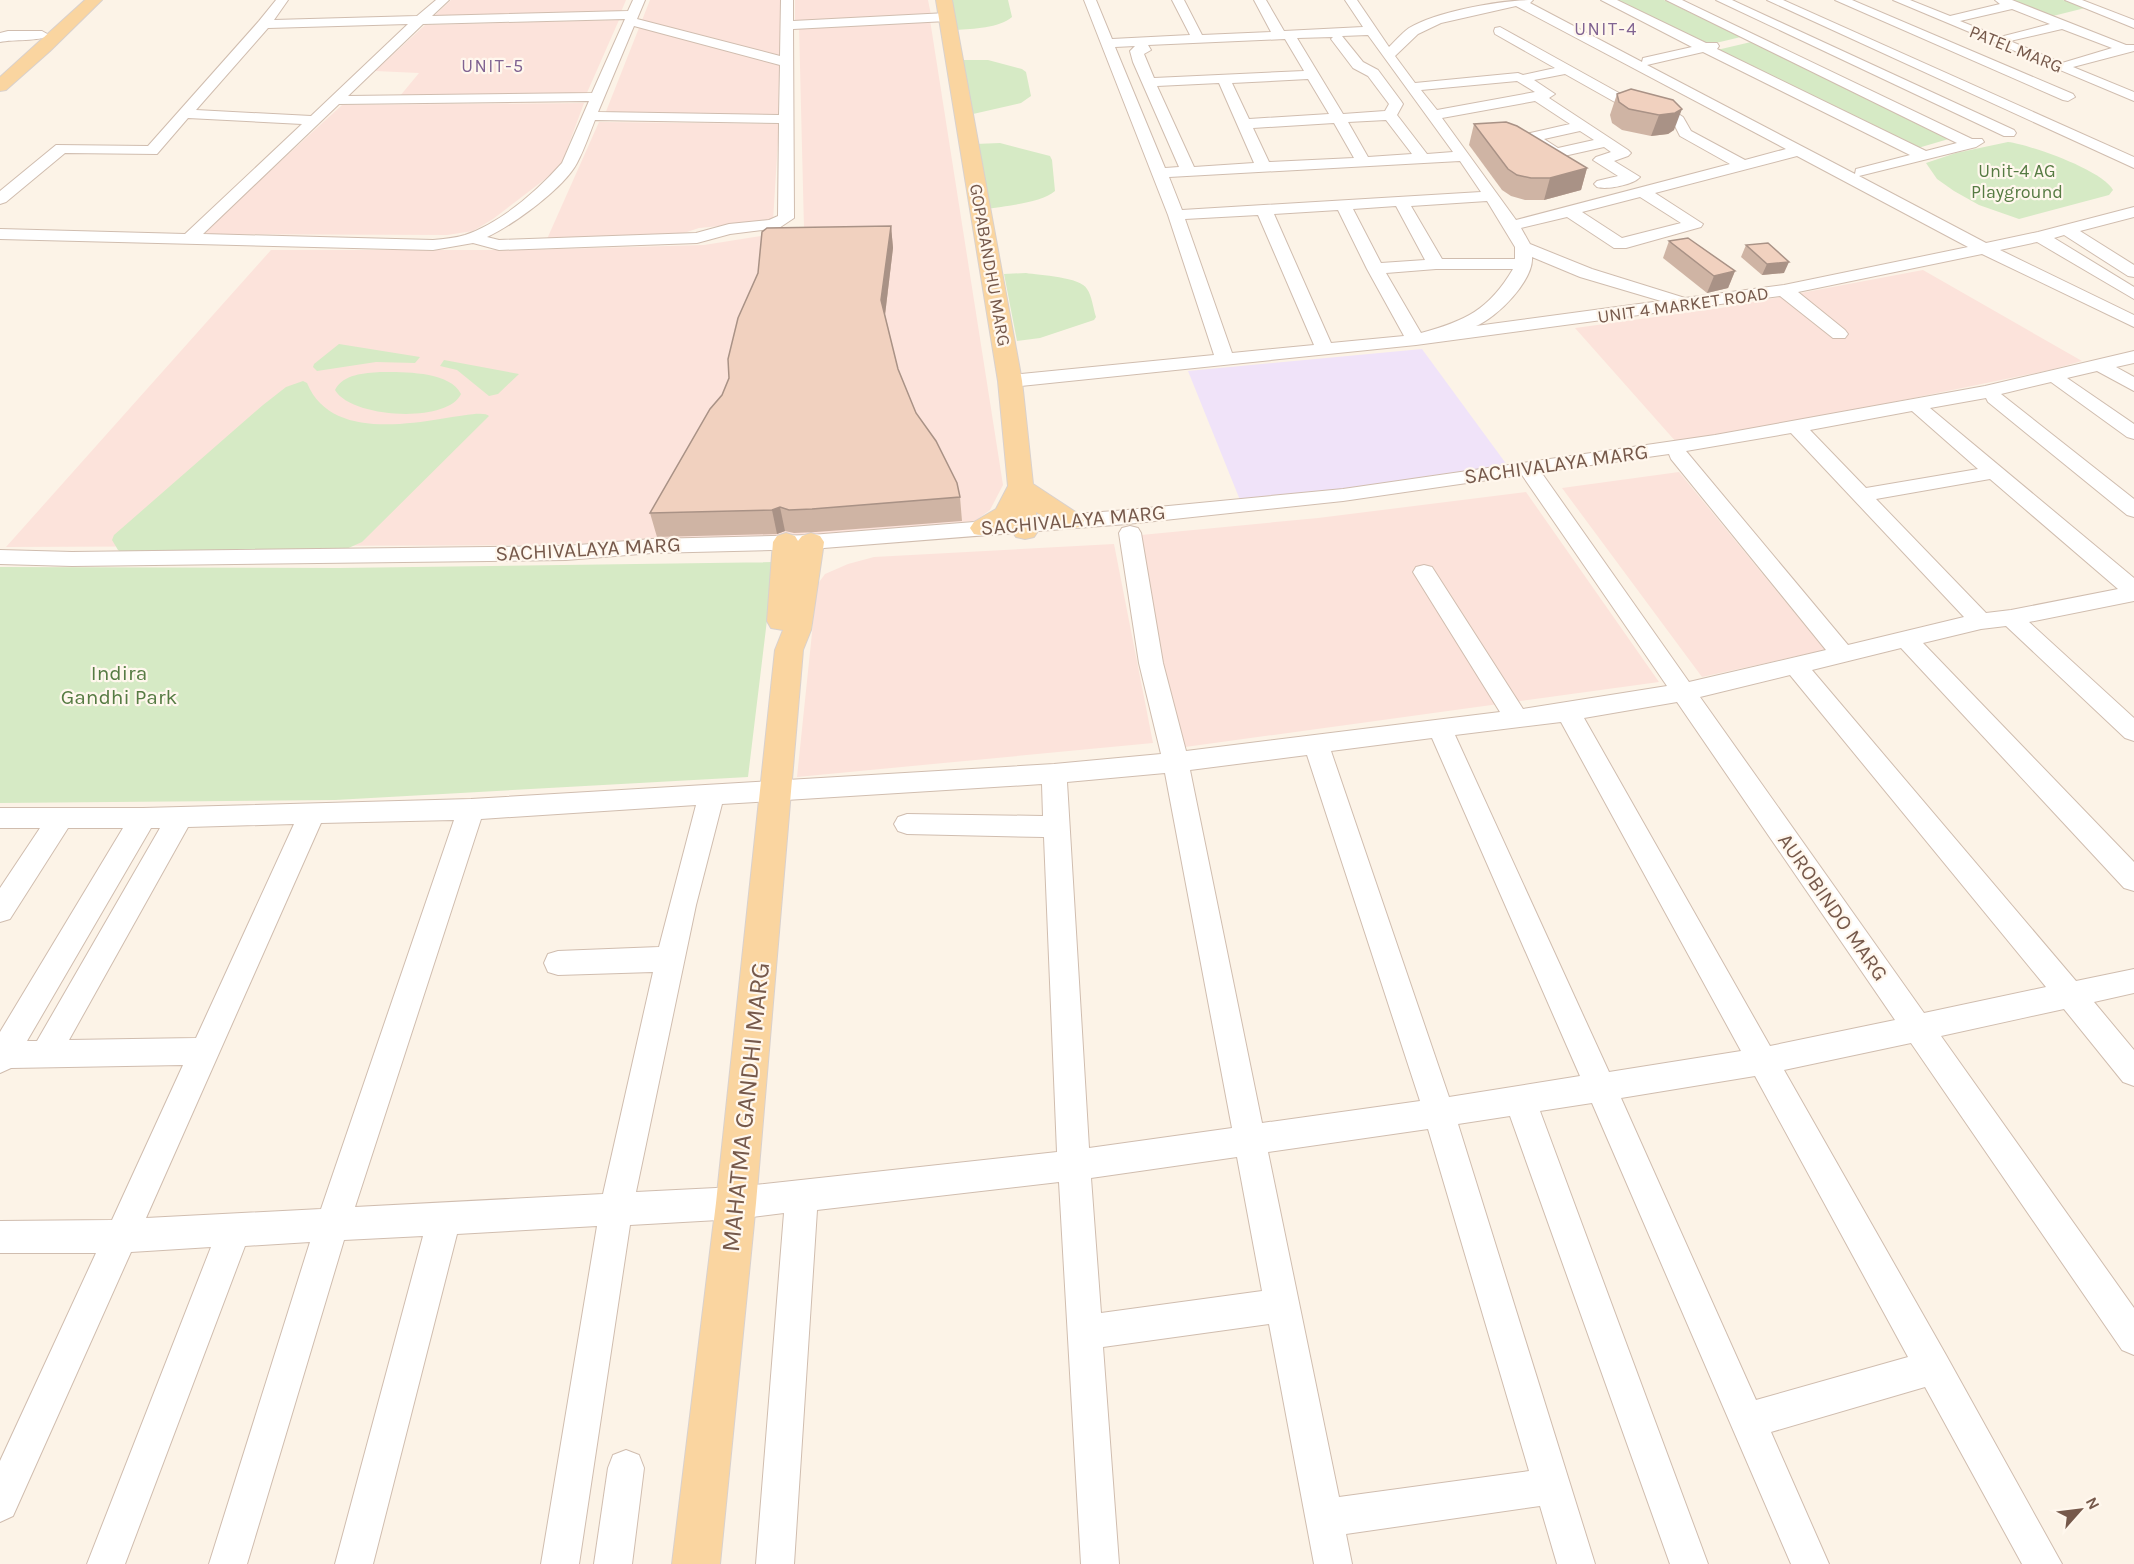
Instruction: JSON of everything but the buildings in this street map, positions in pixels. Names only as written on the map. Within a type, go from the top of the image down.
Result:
[{"type":"main road","points":[[0,72],[79,0]]},
{"type":"main road","points":[[0,86],[94,0]]},
{"type":"main road","name":"GOPABANDHU MARG","points":[[945,8],[1010,381],[1024,528]]},
{"type":"main road","points":[[983,528],[1006,514],[1020,487],[1048,508],[1071,521]]},
{"type":"main road","name":"MAHATMA GANDHI MARG","points":[[696,1564],[736,1203],[789,650],[780,632],[799,547]]},
{"type":"street","points":[[0,199],[61,148],[152,151],[264,24],[282,0]]},
{"type":"street","points":[[188,240],[442,0]]},
{"type":"street","points":[[3,237],[433,245],[473,238],[515,211],[561,174],[569,164],[639,0]]},
{"type":"street","points":[[473,238],[499,245],[697,238],[729,229],[773,225],[786,218],[787,0]]},
{"type":"street","points":[[1090,0],[1140,130],[1176,215],[1225,359]]},
{"type":"street","points":[[1178,0],[1198,39]]},
{"type":"street","points":[[1260,0],[1340,118],[1364,162]]},
{"type":"street","points":[[1343,205],[1375,269],[1416,340],[1452,330],[1476,320],[1507,294],[1519,277],[1523,256],[1512,226],[1464,156],[1370,31],[1351,0]]},
{"type":"street","points":[[1607,0],[1923,155]]},
{"type":"street","points":[[1672,0],[1971,144]]},
{"type":"street","points":[[1722,0],[2009,133]]},
{"type":"street","points":[[1773,0],[2134,163]]},
{"type":"street","points":[[1841,0],[2068,97]]},
{"type":"street","name":"PATEL MARG","points":[[1915,0],[2134,91]]},
{"type":"street","points":[[1388,56],[1413,31],[1437,20],[1523,1],[1985,249],[2130,318]]},
{"type":"street","points":[[2078,1],[2134,24]]},
{"type":"street","points":[[1955,18],[2007,2],[2062,25],[2130,48]]},
{"type":"street","points":[[1648,61],[1785,30],[1828,24],[1872,13],[1893,4]]},
{"type":"street","name":"PATEL MARG","points":[[1893,4],[2134,97]]},
{"type":"street","points":[[787,25],[945,8]]},
{"type":"street","points":[[264,24],[631,18],[786,62]]},
{"type":"street","points":[[2006,38],[2062,25]]},
{"type":"street","points":[[1107,43],[1198,39],[1242,42],[1285,36],[1370,31]]},
{"type":"street","points":[[1500,31],[1634,107],[1659,110],[1674,117],[1684,126],[1685,133],[1743,165]]},
{"type":"street","points":[[3,35],[42,35]]},
{"type":"street","points":[[1338,39],[1358,65],[1373,73],[1396,104],[1390,115]]},
{"type":"street","points":[[1181,40],[1178,48],[1188,69]]},
{"type":"street","points":[[1140,41],[1144,50],[1137,51],[1188,171]]},
{"type":"street","points":[[2068,64],[2130,48]]},
{"type":"street","points":[[1919,66],[1982,49]]},
{"type":"street","points":[[1434,115],[1548,94],[1498,65]]},
{"type":"street","points":[[1150,82],[1188,69],[1224,80],[1258,72],[1311,75]]},
{"type":"street","points":[[1412,87],[1520,78],[1567,69]]},
{"type":"street","points":[[1224,80],[1264,168]]},
{"type":"street","points":[[1620,98],[1674,83]]},
{"type":"street","points":[[2016,110],[2084,93]]},
{"type":"street","points":[[1537,96],[1623,153],[1601,160],[1632,177],[1590,187],[1609,200]]},
{"type":"street","points":[[335,100],[597,98]]},
{"type":"street","points":[[185,114],[314,120]]},
{"type":"street","points":[[1244,124],[1390,115]]},
{"type":"street","points":[[1390,115],[1422,159]]},
{"type":"street","points":[[590,116],[787,119]]},
{"type":"street","points":[[1861,172],[2046,123]]},
{"type":"street","points":[[1583,126],[1531,137],[1555,153],[1608,142]]},
{"type":"street","points":[[1512,226],[1801,150]]},
{"type":"street","points":[[1160,173],[1464,156]]},
{"type":"street","points":[[1569,211],[1620,244],[1695,224],[1641,191]]},
{"type":"street","points":[[1176,215],[1491,196]]},
{"type":"street","points":[[1401,202],[1436,264]]},
{"type":"street","points":[[1264,210],[1325,349]]},
{"type":"street","name":"UNIT 4 MARKET ROAD","points":[[1010,381],[1416,340],[1691,304],[1784,290],[1985,249],[2132,215]]},
{"type":"street","points":[[2067,230],[2134,272]]},
{"type":"street","points":[[2040,237],[2134,294]]},
{"type":"street","points":[[1375,269],[1523,256],[1691,304]]},
{"type":"street","points":[[1784,290],[1839,334]]},
{"type":"street","name":"SACHIVALAYA MARG","points":[[0,557],[72,559],[552,553],[652,546],[799,547],[983,528],[1128,525],[1342,502],[1678,454],[1995,398],[2060,382],[2134,357]]},
{"type":"street","name":"SACHIVALAYA MARG","points":[[0,562],[297,564],[799,547],[1024,528],[1071,521],[1343,495],[1715,441],[1801,432],[1973,394],[2106,368],[2134,365]]},
{"type":"street","points":[[2106,368],[2134,385]]},
{"type":"street","points":[[2060,382],[2134,433]]},
{"type":"street","points":[[1995,398],[2134,510]]},
{"type":"street","points":[[1922,411],[1994,472],[2127,594],[2134,614]]},
{"type":"street","points":[[1801,432],[1981,621]]},
{"type":"street","points":[[1678,454],[1843,654]]},
{"type":"street","points":[[1862,495],[1994,472]]},
{"type":"street","name":"AUROBINDO MARG","points":[[1532,475],[2134,1338]]},
{"type":"street","points":[[1130,533],[1151,663],[1176,762],[1334,1564]]},
{"type":"street","points":[[1424,572],[1516,719]]},
{"type":"street","points":[[0,818],[143,818],[471,809],[1054,774],[1176,762],[1568,712],[1684,692],[1981,621],[2011,618],[2127,594]]},
{"type":"street","points":[[2011,618],[2134,732]]},
{"type":"street","points":[[1906,639],[2134,880]]},
{"type":"street","points":[[1796,666],[2134,1072]]},
{"type":"street","points":[[1568,712],[1765,1061],[2043,1564]]},
{"type":"street","points":[[1440,729],[1810,1564]]},
{"type":"street","points":[[1316,744],[1439,1113],[1576,1564]]},
{"type":"street","points":[[1054,774],[1074,1165],[1100,1564]]},
{"type":"street","points":[[560,1564],[616,1210],[682,904],[712,794]]},
{"type":"street","points":[[228,1564],[332,1226],[471,809]]},
{"type":"street","points":[[0,1503],[312,814]]},
{"type":"street","points":[[45,1054],[180,817]]},
{"type":"street","points":[[0,911],[61,818]]},
{"type":"street","points":[[1,1057],[143,818]]},
{"type":"street","points":[[907,824],[1057,827]]},
{"type":"street","points":[[558,963],[670,959]]},
{"type":"street","points":[[3,1243],[736,1203],[1074,1165],[1439,1113],[1765,1061],[2134,981]]},
{"type":"street","points":[[1,1057],[204,1050]]},
{"type":"street","points":[[1520,1100],[1689,1564]]},
{"type":"street","points":[[775,1564],[802,1196]]},
{"type":"street","points":[[354,1564],[444,1220]]},
{"type":"street","points":[[106,1564],[234,1230]]},
{"type":"street","points":[[1085,1332],[1284,1305]]},
{"type":"street","points":[[1747,1421],[1934,1367]]},
{"type":"street","points":[[613,1564],[626,1468]]},
{"type":"street","points":[[1325,1518],[1552,1486]]},
{"type":"shaded area","points":[[451,0],[626,0],[621,12],[434,16]]},
{"type":"shaded area","points":[[650,0],[781,0],[778,115],[605,114]]},
{"type":"shaded area","points":[[795,0],[928,0],[931,15],[795,21]]},
{"type":"shaded area","points":[[619,20],[586,95],[400,96],[419,73],[375,71],[425,25]]},
{"type":"shaded area","points":[[930,20],[1003,485],[990,510],[975,521],[817,535],[547,545],[6,547],[271,250],[520,250],[704,245],[804,229],[799,26]]},
{"type":"shaded area","points":[[584,103],[562,163],[553,173],[493,219],[473,231],[447,235],[201,234],[342,105]]},
{"type":"shaded area","points":[[599,122],[779,124],[773,221],[699,228],[678,235],[547,239]]},
{"type":"shaded area","points":[[1923,270],[2082,361],[2050,370],[1733,435],[1677,443],[1575,328],[1721,308]]},
{"type":"shaded area","points":[[1422,349],[1510,469],[1361,489],[1240,500],[1188,371]]},
{"type":"shaded area","points":[[1679,472],[1825,650],[1702,677],[1562,488]]},
{"type":"shaded area","points":[[1526,492],[1659,682],[1178,748],[1159,673],[1141,535],[1318,518]]},
{"type":"shaded area","points":[[1114,544],[1153,743],[797,777],[817,585],[825,574],[848,564],[874,557]]},
{"type":"green space","points":[[950,0],[1008,0],[1012,17],[993,26],[956,30]]},
{"type":"green space","points":[[1609,0],[1664,0],[1741,37],[1703,46]]},
{"type":"green space","points":[[2007,0],[2063,0],[2085,8],[2049,17]]},
{"type":"green space","points":[[1751,42],[1952,138],[1918,148],[1717,50]]},
{"type":"green space","points":[[961,60],[988,60],[1022,69],[1026,72],[1031,96],[1021,103],[973,114]]},
{"type":"green space","name":"Unit-4 AG Playground","points":[[2008,142],[2048,153],[2081,167],[2095,174],[2113,190],[2109,195],[2019,219],[1979,205],[1954,191],[1937,179],[1926,163],[1956,153]]},
{"type":"green space","points":[[1000,143],[1050,156],[1055,191],[1032,201],[987,209],[975,144]]},
{"type":"green space","points":[[1026,273],[1068,279],[1083,285],[1090,295],[1096,317],[1094,320],[1040,338],[1017,341],[1004,274]]},
{"type":"green space","points":[[339,344],[420,357],[415,363],[376,362],[317,371],[313,367],[314,364]]},
{"type":"green space","points":[[444,360],[519,374],[498,394],[489,396],[457,370],[440,366]]},
{"type":"green space","points":[[380,372],[425,374],[437,377],[455,386],[461,394],[452,404],[438,410],[399,414],[359,407],[344,399],[335,390],[349,378]]},
{"type":"green space","points":[[303,381],[307,383],[323,406],[347,419],[375,424],[405,424],[479,414],[489,416],[362,542],[344,550],[123,553],[118,550],[112,540],[114,535],[263,405],[286,387]]},
{"type":"green space","name":"Indira Gandhi Park","points":[[774,562],[748,777],[335,800],[0,803],[0,567],[339,568]]},
{"type":"district","name":"UNIT-4","points":[[1606,29]]},
{"type":"district","name":"UNIT-5","points":[[493,66]]}]
